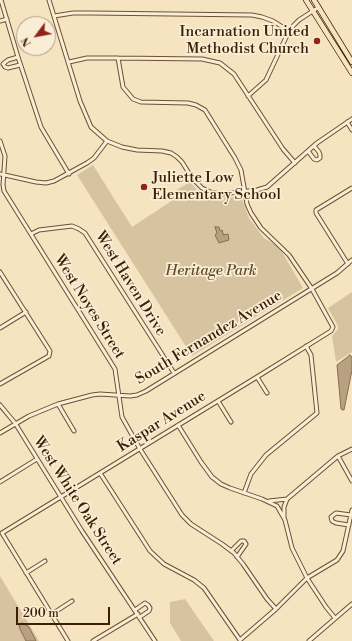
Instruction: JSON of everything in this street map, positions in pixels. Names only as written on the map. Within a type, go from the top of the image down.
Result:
[{"type":"main road","points":[[306,0],[352,73]]},
{"type":"main road","points":[[314,0],[352,62]]},
{"type":"street","points":[[1,0],[20,65],[42,127],[69,174]]},
{"type":"street","points":[[49,0],[54,16],[73,13],[252,15],[273,21],[290,31]]},
{"type":"street","points":[[248,96],[266,80],[290,31],[299,20],[319,7]]},
{"type":"street","points":[[0,21],[7,19]]},
{"type":"street","points":[[56,22],[91,127],[107,141],[122,147],[137,150],[162,150],[177,156],[192,178],[202,188],[210,192],[221,194],[245,192],[267,187],[314,146],[352,119]]},
{"type":"street","points":[[18,57],[8,60],[3,64],[8,68],[20,65]]},
{"type":"street","points":[[69,62],[87,58],[118,58],[202,59],[220,63],[234,74],[283,149],[295,162]]},
{"type":"street","points":[[118,58],[123,87],[132,99],[141,102],[188,103],[205,110],[235,158],[240,170],[247,204],[261,228],[289,255],[312,289]]},
{"type":"street","points":[[347,122],[352,130]]},
{"type":"street","name":"West Noyes Street","points":[[0,141],[5,156],[4,191],[115,369],[122,417],[140,449],[182,515],[191,524],[231,551],[243,564],[267,599],[276,609]]},
{"type":"street","points":[[0,174],[46,183],[54,182],[87,164],[94,158],[107,141]]},
{"type":"street","points":[[308,151],[314,159],[320,158],[319,152],[314,146]]},
{"type":"street","points":[[348,264],[316,213],[316,210],[352,188]]},
{"type":"street","name":"West Haven Drive","points":[[31,234],[51,227],[72,226],[85,233],[174,373]]},
{"type":"street","name":"South Fernandez Avenue","points":[[0,433],[29,416],[58,404],[92,396],[130,396],[141,394],[312,289],[337,273],[352,260]]},
{"type":"street","points":[[0,272],[50,351],[49,356]]},
{"type":"street","name":"Kaspar Avenue","points":[[26,573],[2,533],[178,426],[331,330],[333,325],[312,289]]},
{"type":"street","points":[[0,328],[26,312]]},
{"type":"street","points":[[244,493],[251,474],[266,455],[317,413],[310,355],[306,346]]},
{"type":"street","points":[[49,356],[54,359]]},
{"type":"street","points":[[0,384],[49,356]]},
{"type":"street","points":[[257,377],[267,393]]},
{"type":"street","points":[[218,401],[231,422]]},
{"type":"street","points":[[58,404],[74,431]]},
{"type":"street","name":"West White Oak Street","points":[[0,405],[15,423],[60,497],[155,641]]},
{"type":"street","points":[[178,426],[201,462],[212,476],[221,484],[277,506],[284,520],[292,548],[307,578],[335,618]]},
{"type":"street","points":[[284,520],[284,507],[287,499],[338,456],[352,449]]},
{"type":"street","points":[[338,456],[352,481]]},
{"type":"street","points":[[0,482],[37,460]]},
{"type":"street","points":[[100,473],[152,553],[164,564],[194,580],[204,588],[239,640],[276,609],[307,578],[337,560],[343,551],[352,510]]},
{"type":"street","points":[[267,501],[287,499]]},
{"type":"street","points":[[349,526],[332,521],[331,517],[336,513],[351,515]]},
{"type":"street","points":[[231,551],[240,541],[244,541],[246,544],[237,557]]},
{"type":"street","points":[[45,561],[26,573],[68,641]]},
{"type":"street","points":[[52,614],[72,601]]},
{"type":"street","points":[[93,641],[148,611],[150,608],[145,603],[135,610]]},
{"type":"street","points":[[309,641],[352,604]]},
{"type":"green space","name":"Heritage Park","points":[[93,165],[132,227],[173,200],[173,192],[190,182],[197,190],[214,198],[241,197],[249,218],[264,238],[276,245],[282,252],[303,288],[192,356],[77,175]]},
{"type":"green space","points":[[352,292],[352,352],[336,362],[332,336],[338,329],[338,326],[328,308]]},
{"type":"green space","points":[[0,576],[39,641],[0,641]]},
{"type":"green space","points":[[185,599],[214,641],[181,641],[170,623],[170,602]]},
{"type":"shaded area","points":[[215,227],[219,227],[220,231],[222,230],[223,235],[228,234],[229,240],[219,243],[215,235],[217,233]]},
{"type":"shaded area","points":[[350,355],[352,357],[352,370],[343,410],[341,409],[337,365]]},
{"type":"shaded area","points":[[22,623],[29,627],[36,641],[26,641],[19,625]]},
{"type":"place","name":"Incarnation United Methodist Church","points":[[317,41]]},
{"type":"place","name":"Juliette Low Elementary School","points":[[144,187]]}]
